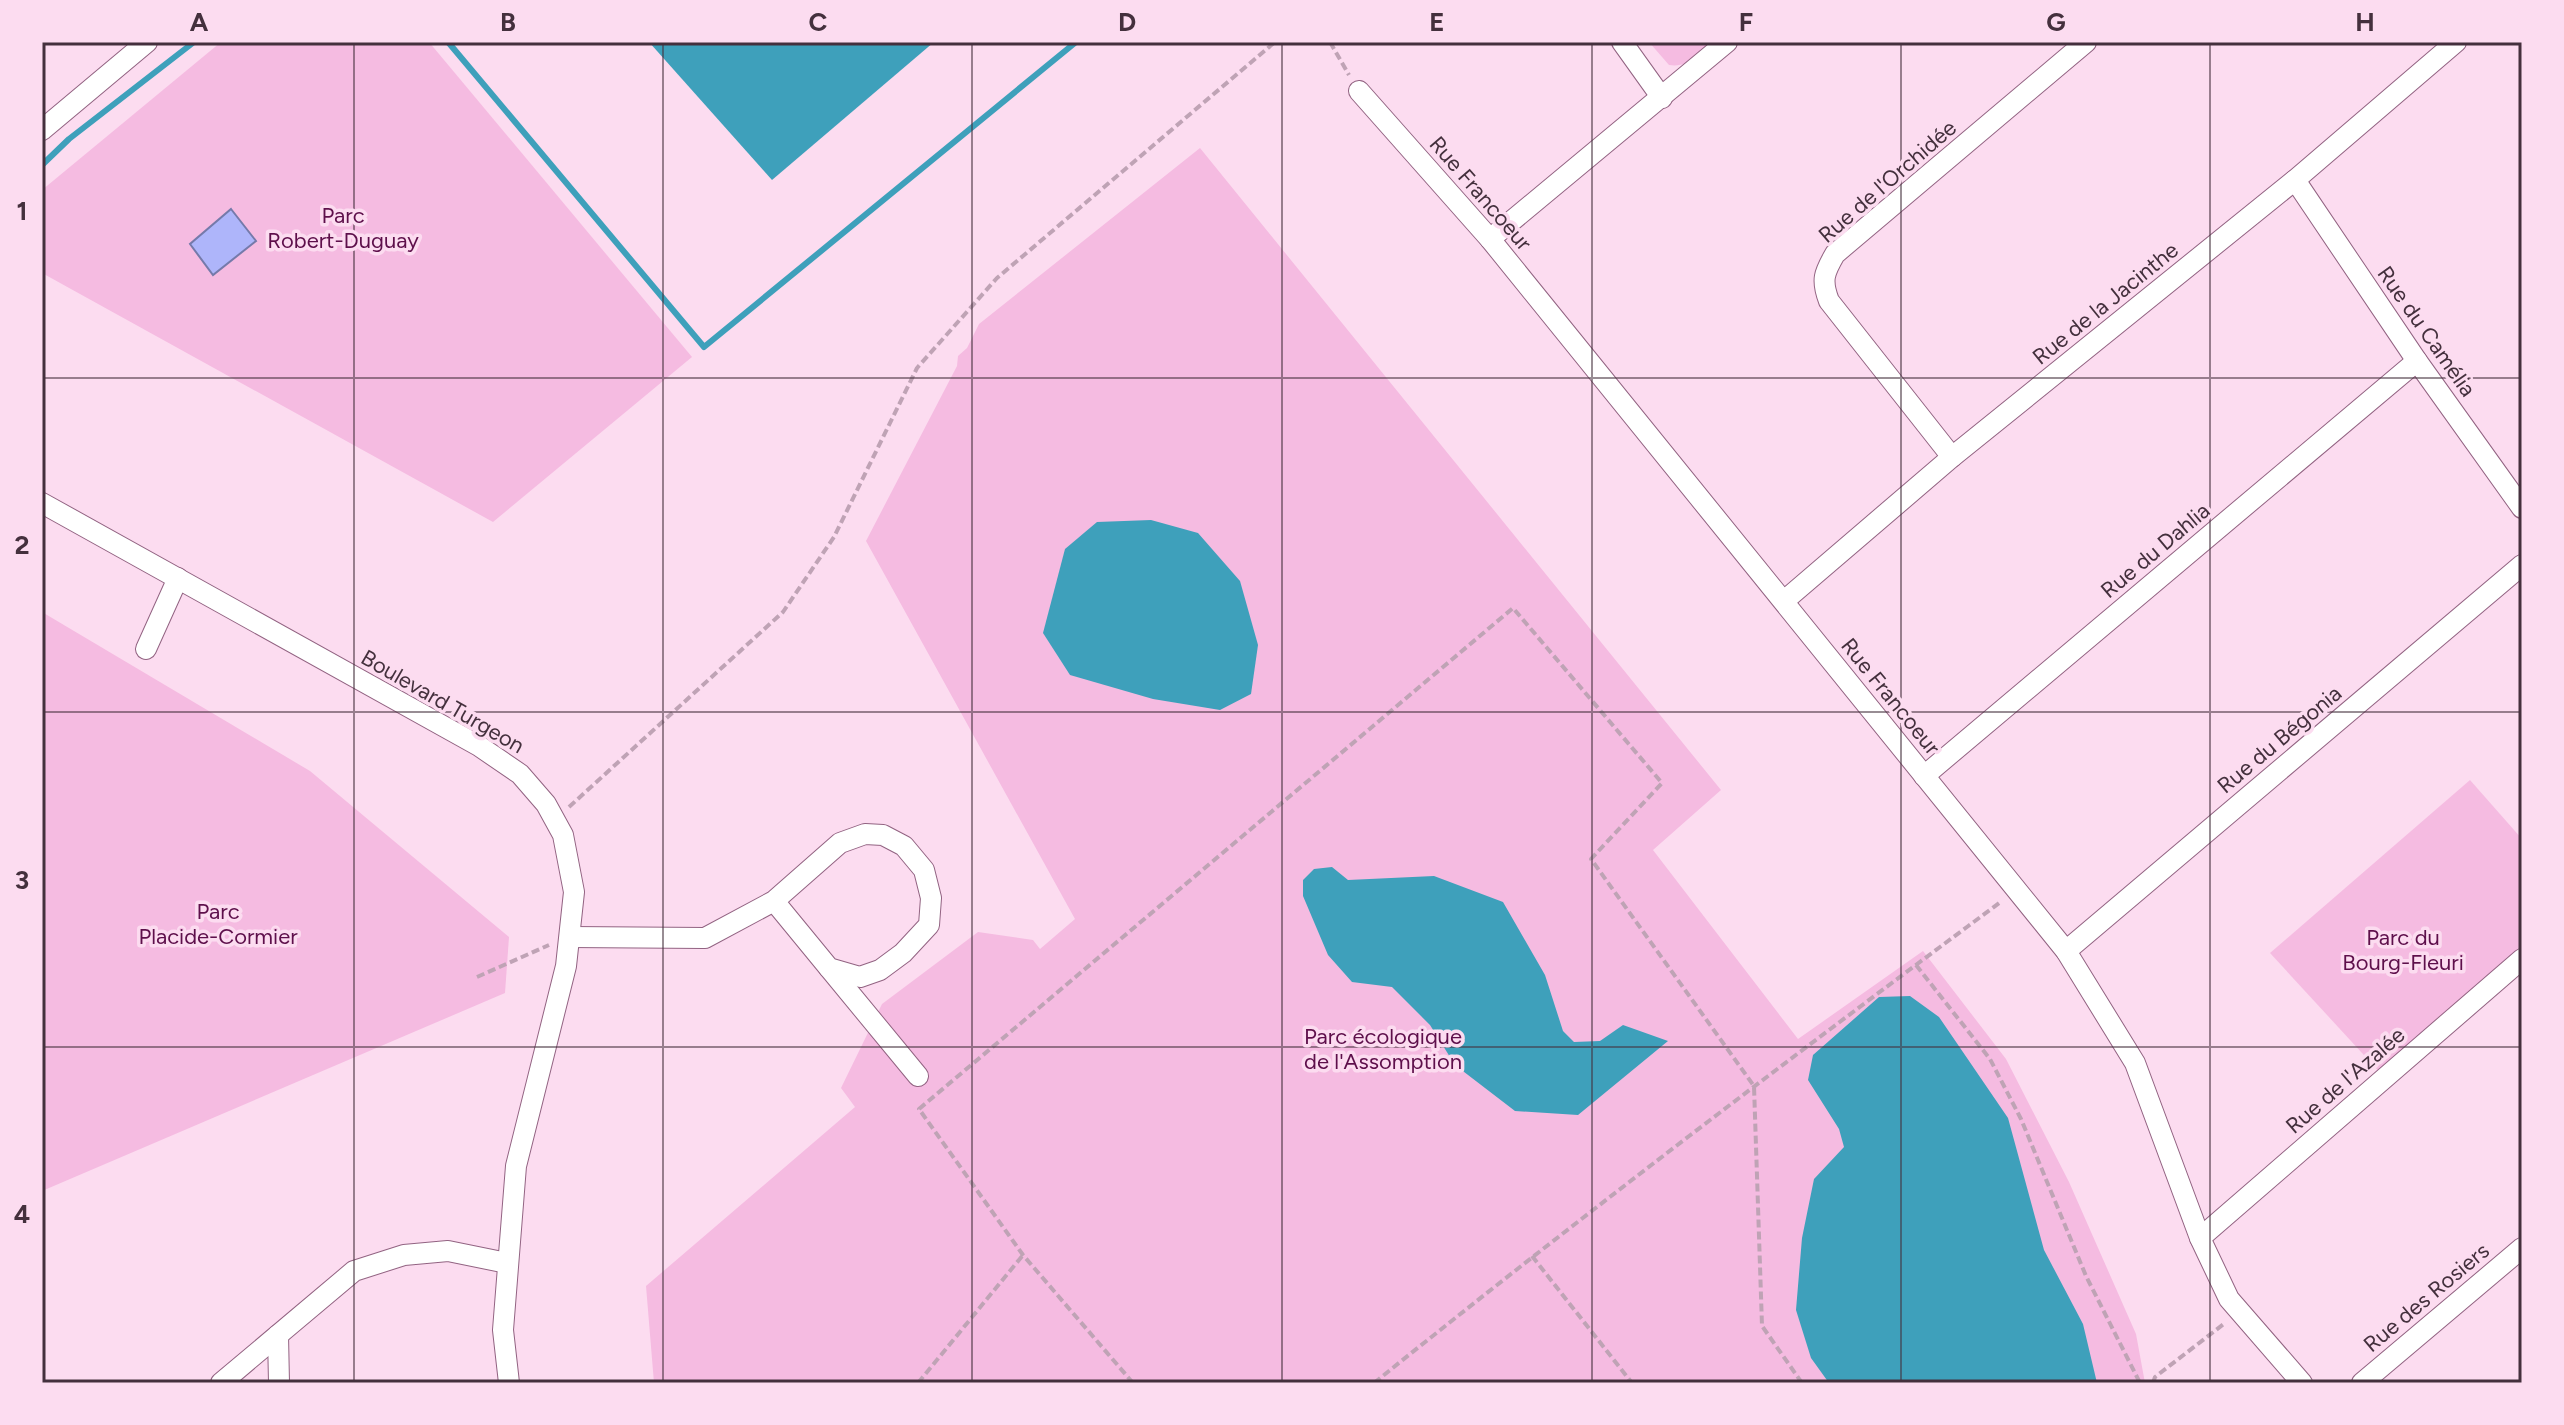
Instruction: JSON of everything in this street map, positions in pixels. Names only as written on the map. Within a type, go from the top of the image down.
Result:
[{"type":"street","points":[[42,130],[147,42]]},
{"type":"street","points":[[1622,42],[1662,98]]},
{"type":"street","points":[[1490,239],[1727,42]]},
{"type":"street","name":"Rue de l'Orchidée","points":[[1952,457],[1829,301],[1823,287],[1825,271],[1835,254],[2086,42]]},
{"type":"street","name":"Rue de la Jacinthe","points":[[1784,601],[1952,457],[2295,180],[2456,42]]},
{"type":"street","name":"Rue Francoeur","points":[[1359,91],[1490,239],[2066,951],[2135,1063],[2200,1238],[2229,1299],[2302,1383]]},
{"type":"street","name":"Rue du Camélia","points":[[2295,180],[2417,361],[2522,508]]},
{"type":"street","name":"Rue du Dahlia","points":[[1924,776],[2417,361]]},
{"type":"street","name":"Boulevard Turgeon","points":[[42,503],[479,746],[520,774],[546,804],[563,835],[574,892],[570,937],[566,966],[516,1166],[503,1330],[509,1383]]},
{"type":"street","name":"Rue du Bégonia","points":[[2066,951],[2522,565]]},
{"type":"street","points":[[146,649],[178,578]]},
{"type":"street","points":[[570,937],[705,938],[774,901],[840,843],[865,834],[883,835],[904,846],[924,870],[931,898],[929,925],[903,953],[880,970],[860,977],[829,968]]},
{"type":"street","points":[[774,901],[918,1076]]},
{"type":"street","name":"Rue de l'Azalée","points":[[2200,1238],[2522,959]]},
{"type":"street","name":"Rue des Rosiers","points":[[2362,1383],[2521,1250]]},
{"type":"street","points":[[221,1383],[354,1271],[404,1255],[448,1251],[507,1263]]},
{"type":"street","points":[[278,1335],[279,1383]]},
{"type":"path","points":[[555,820],[783,612],[834,537],[917,368],[997,278],[1275,42]]},
{"type":"path","points":[[1330,42],[1359,91]]},
{"type":"path","points":[[1133,1383],[1023,1255],[919,1109],[1513,608],[1662,783],[1591,859],[1754,1086],[1762,1326],[1802,1383]]},
{"type":"path","points":[[1374,1383],[1532,1256],[2017,890]]},
{"type":"path","points":[[477,977],[570,937]]},
{"type":"path","points":[[1916,965],[1990,1059],[2021,1119],[2086,1276],[2140,1383]]},
{"type":"path","points":[[918,1383],[1023,1255]]},
{"type":"path","points":[[1532,1256],[1632,1383]]},
{"type":"path","points":[[2153,1383],[2155,1377],[2239,1311]]},
{"type":"green space","name":"Parc Robert-Duguay","points":[[221,42],[429,42],[692,357],[493,522],[42,273],[42,190]]},
{"type":"green space","points":[[1649,42],[1715,42],[1694,59],[1669,65]]},
{"type":"green space","name":"Parc écologique de l'Assomption","points":[[1200,148],[1721,790],[1653,850],[1798,1039],[1923,951],[2006,1059],[2069,1182],[2136,1334],[2145,1383],[654,1383],[646,1286],[855,1107],[841,1088],[882,1004],[978,932],[1033,940],[1040,949],[1075,919],[866,541],[957,366],[958,356],[967,348],[979,324]]},
{"type":"green space","name":"Parc Placide-Cormier","points":[[42,612],[310,771],[509,937],[505,993],[42,1191]]},
{"type":"green space","name":"Parc du Bourg-Fleuri","points":[[2470,780],[2522,839],[2522,959],[2385,1078],[2270,953]]},
{"type":"water","points":[[649,42],[934,42],[772,180]]},
{"type":"water","points":[[1151,520],[1198,533],[1240,581],[1258,645],[1251,694],[1220,710],[1153,699],[1070,675],[1043,633],[1065,549],[1097,522]]},
{"type":"water","points":[[1332,867],[1348,880],[1434,876],[1503,902],[1545,975],[1563,1031],[1574,1042],[1600,1041],[1623,1025],[1668,1041],[1578,1115],[1515,1111],[1455,1065],[1430,1025],[1392,987],[1352,982],[1328,955],[1303,896],[1303,880],[1314,869]]},
{"type":"water","points":[[1910,996],[1939,1017],[2008,1118],[2044,1250],[2083,1324],[2097,1383],[1829,1383],[1811,1358],[1796,1310],[1802,1238],[1814,1179],[1844,1147],[1839,1129],[1808,1080],[1813,1055],[1879,997]]},
{"type":"building","points":[[231,209],[256,241],[213,275],[190,244]]},
{"type":"waterway","points":[[42,165],[69,139],[194,42]]},
{"type":"waterway","points":[[448,42],[704,347],[1076,42]]}]
